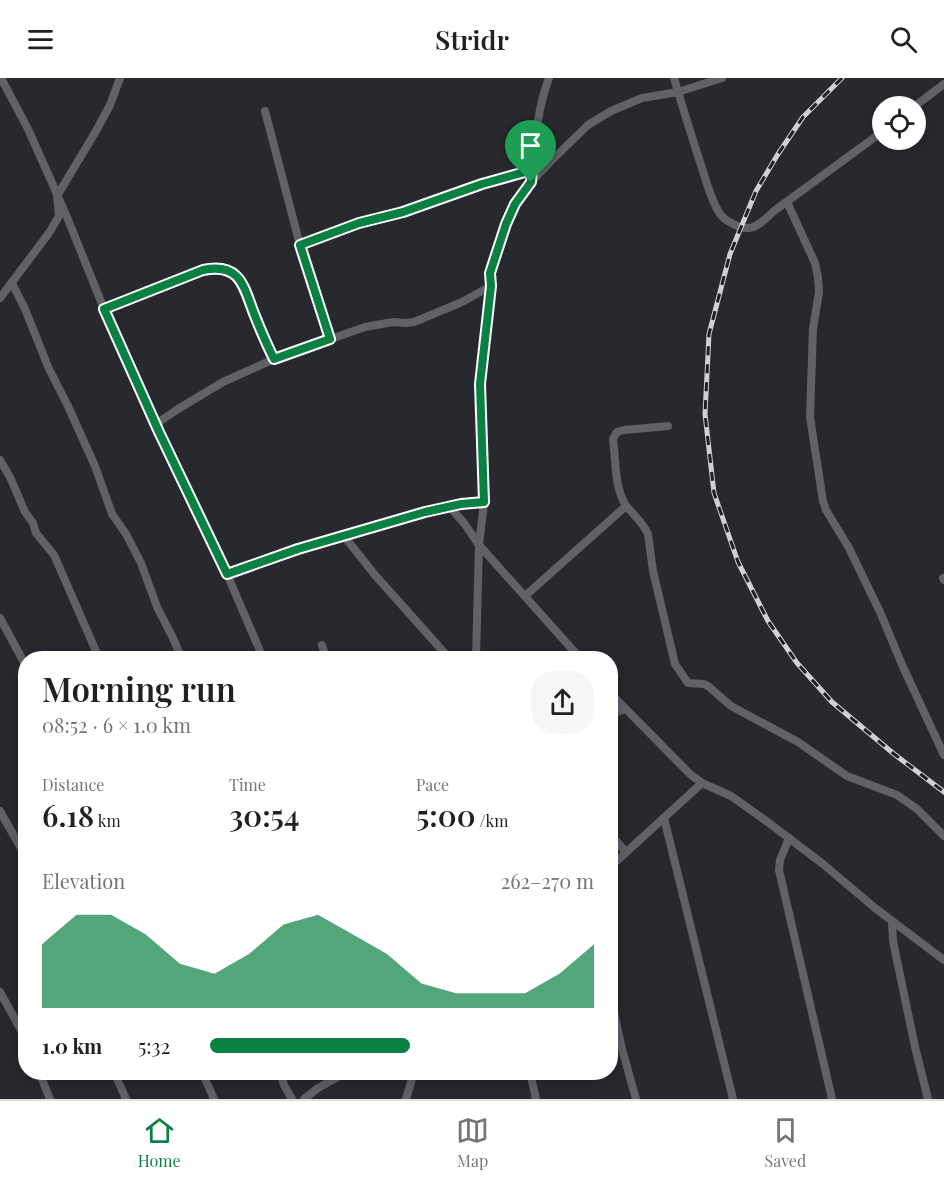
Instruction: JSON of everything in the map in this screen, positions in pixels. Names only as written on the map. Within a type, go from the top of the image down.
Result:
[{"type":"street","points":[[2,78],[28,129],[104,309],[227,574],[260,651]]},
{"type":"street","points":[[0,298],[49,233],[59,216],[57,196],[105,114],[120,78]]},
{"type":"street","points":[[531,182],[536,132],[544,90],[549,78]]},
{"type":"street","points":[[674,78],[707,186],[721,215],[727,221],[741,227],[748,229],[760,224],[872,139]]},
{"type":"street","points":[[476,651],[479,545],[484,502],[480,384],[491,286],[490,273],[506,224],[515,204],[531,182],[588,125],[611,111],[642,99],[678,92],[723,78]]},
{"type":"street","points":[[926,98],[944,84]]},
{"type":"street","points":[[265,111],[300,245],[330,339]]},
{"type":"street","points":[[300,245],[359,223],[403,212],[482,184],[532,170]]},
{"type":"street","points":[[787,202],[815,263],[818,276],[819,292],[813,329],[810,417],[823,501],[880,612],[944,755]]},
{"type":"street","points":[[104,309],[203,270],[214,268],[226,270],[239,279],[246,289],[254,314],[274,359]]},
{"type":"street","points":[[12,283],[49,369],[68,404],[95,466],[112,514],[126,534],[141,563],[157,607],[178,651]]},
{"type":"street","points":[[156,424],[223,382],[274,359],[365,327],[383,323],[414,322],[462,302],[491,286]]},
{"type":"street","points":[[668,426],[624,430],[616,432],[613,439],[618,490],[626,506],[648,534],[653,571],[675,664],[687,683],[708,686],[731,706],[798,742],[847,776],[897,795],[917,809],[944,836]]},
{"type":"street","points":[[0,460],[36,533],[54,555],[96,651]]},
{"type":"street","points":[[227,574],[298,549],[425,512],[449,506],[484,502]]},
{"type":"street","points":[[449,506],[464,523],[484,553],[574,651]]},
{"type":"street","points":[[525,596],[626,506]]},
{"type":"street","points":[[344,536],[443,651]]},
{"type":"street","points":[[0,618],[18,651]]},
{"type":"street","points":[[322,645],[324,651]]},
{"type":"street","points":[[439,646],[439,651]]},
{"type":"street","points":[[618,703],[690,774],[702,783],[730,796],[770,823],[892,922],[944,960]]},
{"type":"street","points":[[618,712],[626,709]]},
{"type":"street","points":[[618,860],[702,783]]},
{"type":"street","points":[[0,811],[18,843]]},
{"type":"street","points":[[664,818],[733,1099]]},
{"type":"street","points":[[789,838],[780,860],[779,870],[832,1099]]},
{"type":"street","points":[[618,843],[626,852]]},
{"type":"street","points":[[892,922],[895,952],[928,1099]]},
{"type":"street","points":[[0,992],[18,1025]]},
{"type":"street","points":[[618,1031],[636,1099]]},
{"type":"street","points":[[42,1080],[50,1099]]},
{"type":"street","points":[[118,1080],[126,1099]]},
{"type":"street","points":[[205,1080],[213,1099]]},
{"type":"street","points":[[282,1080],[292,1099]]},
{"type":"street","points":[[304,1099],[332,1080]]},
{"type":"street","points":[[406,1099],[412,1080]]},
{"type":"street","points":[[532,1080],[536,1099]]},
{"type":"railway","points":[[842,78],[803,117],[778,154],[756,191],[730,254],[709,334],[705,414],[714,493],[738,562],[768,621],[797,663],[832,702],[944,792]]},
{"type":"route","points":[[532,170],[531,182],[515,204],[490,273],[491,286],[480,384],[484,502],[449,506],[425,512],[298,549],[227,574],[159,432],[104,309],[203,270],[214,268],[226,270],[239,279],[246,289],[254,314],[274,359],[330,339],[300,245],[359,223],[403,212],[482,184],[532,170]]}]
